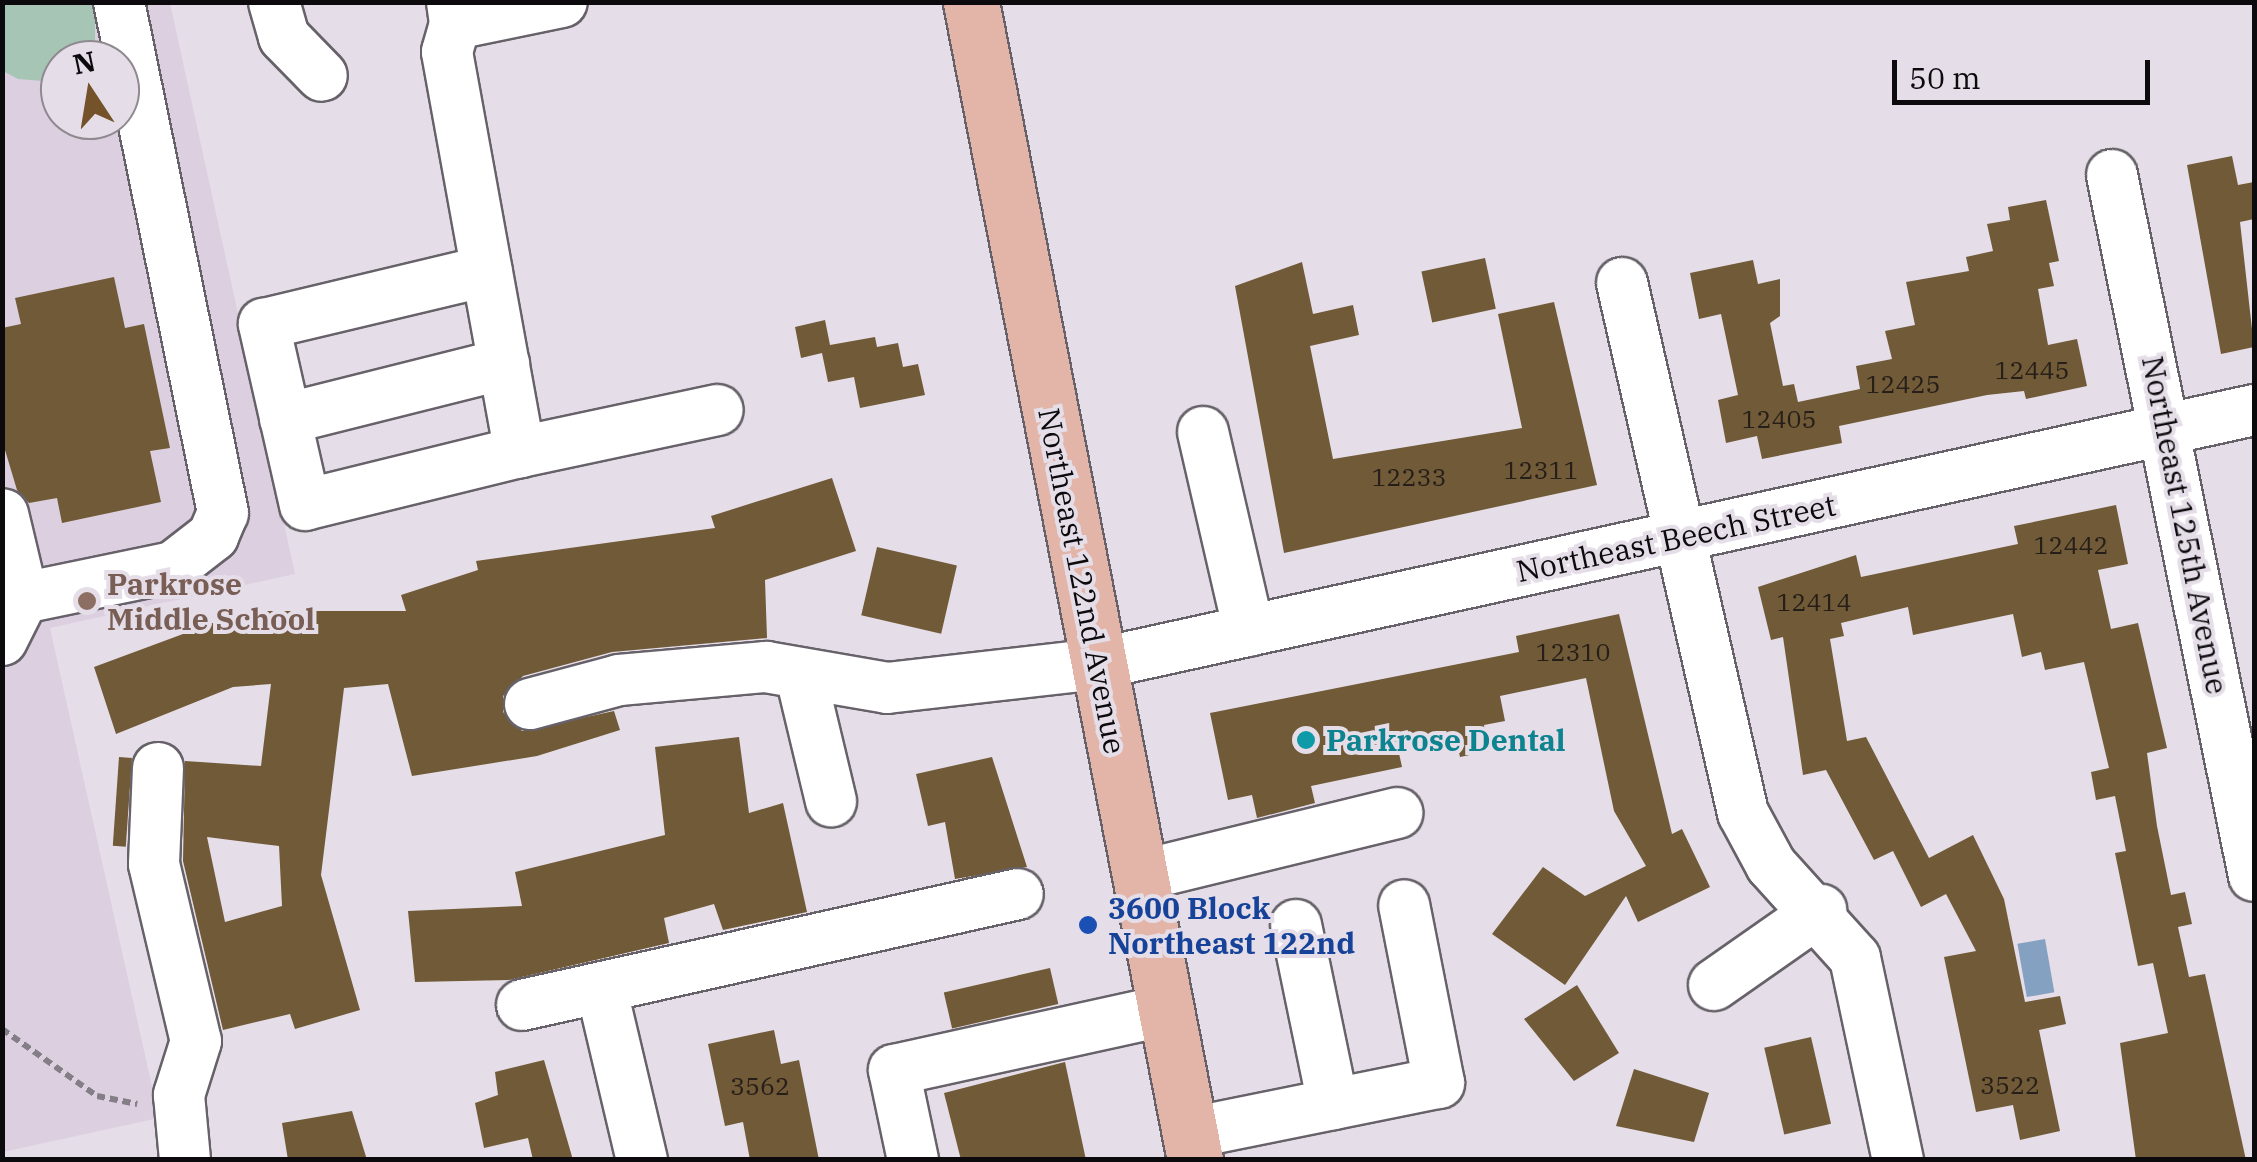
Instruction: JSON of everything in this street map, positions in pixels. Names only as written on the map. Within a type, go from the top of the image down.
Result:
[{"type":"main road","name":"Northeast 122nd Avenue","points":[[972,2],[1193,1146]]},
{"type":"street","points":[[4,514],[13,619],[196,556],[223,513],[119,2]]},
{"type":"street","points":[[274,2],[284,37],[322,76]]},
{"type":"street","points":[[520,452],[447,52],[453,13],[562,2]]},
{"type":"street","name":"Northeast 125th Avenue","points":[[2112,175],[2168,429],[2254,876]]},
{"type":"street","points":[[487,271],[264,324],[305,505],[520,452],[718,410]]},
{"type":"street","points":[[1622,283],[1678,538],[1753,840],[1822,910],[1856,958],[1898,1160]]},
{"type":"street","points":[[286,419],[504,364]]},
{"type":"street","name":"Northeast Beech Street","points":[[530,704],[619,680],[766,667],[887,688],[1097,664],[2254,410]]},
{"type":"street","points":[[1203,432],[1249,631]]},
{"type":"street","points":[[801,676],[831,801]]},
{"type":"street","points":[[158,768],[154,864],[196,1041],[182,1146]]},
{"type":"street","points":[[1140,876],[1397,813]]},
{"type":"street","points":[[522,1005],[608,1014],[889,917],[1018,894]]},
{"type":"street","points":[[1193,1146],[1332,1104],[1439,1083],[1404,905]]},
{"type":"street","points":[[1714,985],[1822,910]]},
{"type":"street","points":[[1296,924],[1332,1104]]},
{"type":"street","points":[[914,1160],[894,1070],[1166,1010]]},
{"type":"street","points":[[608,1014],[642,1160]]},
{"type":"path","points":[[2,1029],[97,1096],[132,1100],[182,1146]]},
{"type":"shaded area","name":"Parkrose Middle School","points":[[2,3],[170,3],[295,574],[50,628],[159,1118],[3,1152]]},
{"type":"green space","points":[[3,3],[95,3],[95,40],[40,40],[40,81],[18,79],[3,71]]},
{"type":"water","points":[[2045,939],[2054,992],[2027,997],[2017,944]]},
{"type":"building","points":[[2232,156],[2238,185],[2254,182],[2254,219],[2240,222],[2254,347],[2221,354],[2187,165]]},
{"type":"building","points":[[2046,200],[2059,261],[2049,263],[2054,286],[2038,289],[2048,345],[2077,339],[2087,386],[2026,399],[2024,391],[1987,395],[1839,426],[1842,443],[1762,459],[1757,436],[1726,443],[1718,400],[1738,395],[1721,314],[1699,319],[1690,273],[1753,260],[1758,284],[1780,279],[1780,316],[1770,323],[1783,386],[1794,384],[1798,402],[1860,389],[1856,366],[1892,359],[1885,331],[1915,325],[1906,282],[1969,271],[1966,257],[1993,251],[1987,224],[2010,220],[2008,207]]},
{"type":"building","points":[[1485,258],[1496,309],[1432,322],[1421,272]]},
{"type":"building","points":[[1302,262],[1313,314],[1353,305],[1359,335],[1310,346],[1333,459],[1522,428],[1498,314],[1554,302],[1597,485],[1284,553],[1235,286]]},
{"type":"building","points":[[114,277],[125,328],[144,324],[170,448],[150,451],[161,502],[62,523],[57,498],[29,503],[17,490],[2,440],[2,328],[21,324],[15,298]]},
{"type":"building","points":[[825,320],[830,345],[875,337],[877,347],[898,343],[903,367],[918,364],[925,395],[860,408],[854,377],[828,382],[822,353],[801,358],[795,327]]},
{"type":"building","points":[[832,478],[856,551],[765,580],[767,638],[612,652],[523,676],[503,696],[503,712],[522,731],[614,711],[620,730],[537,756],[412,776],[388,684],[344,688],[321,875],[360,1010],[295,1029],[290,1014],[223,1030],[183,861],[185,761],[261,766],[271,684],[233,687],[116,734],[94,667],[245,611],[406,611],[401,595],[478,570],[476,561],[715,528],[711,516]],"holes":[[[207,837],[279,846],[282,906],[225,922]]]},
{"type":"building","points":[[2116,505],[2128,564],[2098,570],[2111,629],[2138,623],[2167,748],[2147,753],[2157,826],[2171,895],[2185,892],[2192,924],[2178,927],[2189,977],[2205,974],[2246,1160],[2136,1160],[2120,1043],[2168,1033],[2153,963],[2138,966],[2115,853],[2126,851],[2115,796],[2096,800],[2091,772],[2109,768],[2084,662],[2045,670],[2041,652],[2022,657],[2013,614],[1913,635],[1908,607],[1841,623],[1844,636],[1830,639],[1847,741],[1866,737],[1929,858],[1973,835],[2004,899],[2025,1002],[2060,996],[2066,1024],[2039,1030],[2060,1131],[2020,1140],[2013,1105],[1976,1112],[1944,957],[1976,951],[1946,894],[1921,907],[1893,851],[1874,860],[1826,770],[1803,775],[1783,637],[1771,640],[1758,587],[1856,555],[1861,577],[2018,544],[2014,526]]},
{"type":"building","points":[[877,547],[957,565],[941,634],[861,615]]},
{"type":"building","points":[[1619,614],[1672,834],[1682,829],[1710,887],[1638,922],[1626,896],[1565,985],[1492,934],[1543,867],[1585,896],[1646,866],[1614,811],[1586,678],[1500,696],[1505,721],[1484,725],[1489,751],[1460,757],[1454,732],[1397,744],[1402,767],[1311,786],[1315,803],[1257,818],[1252,795],[1228,800],[1210,713],[1519,652],[1516,636]]},
{"type":"building","points":[[739,737],[749,813],[783,803],[807,912],[723,930],[714,904],[664,918],[669,943],[509,980],[415,982],[408,911],[522,906],[515,872],[665,835],[655,747]]},
{"type":"building","points":[[119,757],[132,758],[126,847],[113,846]]},
{"type":"building","points":[[992,757],[1027,867],[955,879],[945,822],[928,826],[916,774]]},
{"type":"building","points":[[1050,968],[1058,1004],[952,1029],[944,993]]},
{"type":"building","points":[[1577,985],[1619,1053],[1574,1081],[1524,1019]]},
{"type":"building","points":[[774,1030],[781,1064],[799,1060],[819,1160],[750,1160],[743,1122],[725,1126],[708,1044]]},
{"type":"building","points":[[1811,1037],[1831,1124],[1784,1135],[1764,1048]]},
{"type":"building","points":[[544,1060],[573,1160],[533,1160],[528,1138],[484,1148],[475,1103],[498,1095],[495,1072]]},
{"type":"building","points":[[1065,1062],[1086,1160],[961,1160],[944,1093]]},
{"type":"building","points":[[1634,1069],[1709,1093],[1694,1142],[1616,1126]]},
{"type":"building","points":[[352,1111],[367,1160],[288,1160],[282,1123]]},
{"type":"place","name":"Parkrose Middle School","points":[[87,601]]},
{"type":"place","name":"Parkrose Dental","points":[[1306,740]]},
{"type":"place","name":"3600 Block Northeast 122nd","points":[[1088,925]]}]
